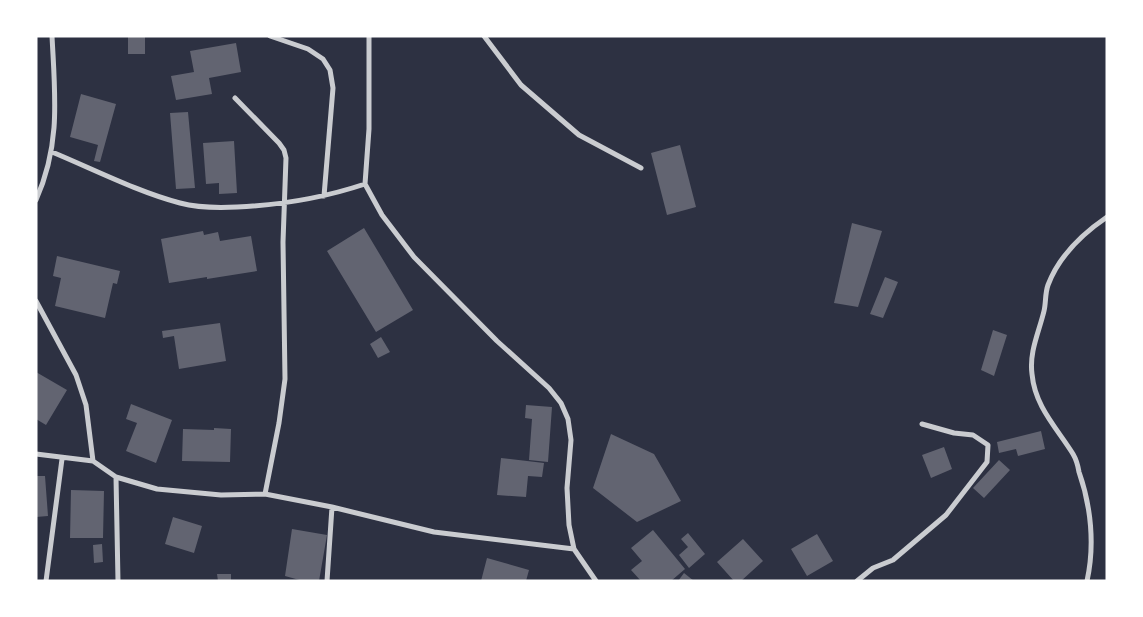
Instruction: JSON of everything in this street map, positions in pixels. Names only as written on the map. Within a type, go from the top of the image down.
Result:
[{"type":"street","points":[[36,200],[52,152],[56,106],[52,36]]},
{"type":"street","points":[[270,36],[308,49],[323,59],[330,70],[333,88],[324,196]]},
{"type":"street","points":[[369,36],[369,129],[365,184],[382,215],[414,257],[497,341],[549,388],[560,404],[568,419],[570,440],[567,488],[569,525],[574,549],[596,581]]},
{"type":"street","points":[[484,36],[521,85],[579,135],[641,168]]},
{"type":"street","points":[[235,98],[279,143],[284,150],[286,158],[283,277],[285,379],[279,423],[265,494]]},
{"type":"street","points":[[52,152],[145,191],[180,203],[209,208],[286,203],[324,196],[365,184]]},
{"type":"street","points":[[1087,581],[1092,544],[1082,478],[1074,456],[1044,413],[1038,398],[1032,374],[1032,351],[1044,312],[1048,286],[1057,268],[1072,246],[1094,225],[1107,217]]},
{"type":"street","points":[[36,301],[76,375],[86,405],[93,461]]},
{"type":"street","points":[[857,581],[873,568],[893,560],[946,515],[987,462],[988,445],[973,435],[954,433],[922,424]]},
{"type":"street","points":[[36,454],[62,459],[93,461],[116,477],[157,489],[221,495],[265,494],[332,507],[434,532],[574,549]]},
{"type":"street","points":[[46,581],[62,459]]},
{"type":"street","points":[[116,477],[118,581]]},
{"type":"street","points":[[326,581],[332,507]]},
{"type":"building","points":[[128,36],[145,36],[145,54],[128,54]]},
{"type":"building","points":[[236,43],[241,72],[209,78],[212,94],[176,100],[171,76],[194,72],[190,51]]},
{"type":"building","points":[[81,94],[116,104],[100,162],[94,161],[98,145],[70,137]]},
{"type":"building","points":[[188,112],[195,188],[176,189],[170,113]]},
{"type":"building","points":[[234,141],[237,193],[219,194],[219,183],[206,184],[203,143]]},
{"type":"building","points":[[680,145],[696,207],[667,215],[651,153]]},
{"type":"building","points":[[852,223],[882,231],[858,307],[834,303]]},
{"type":"building","points":[[364,228],[413,310],[376,332],[327,251]]},
{"type":"building","points":[[203,231],[204,235],[218,232],[220,241],[251,236],[257,271],[169,283],[161,239]]},
{"type":"building","points":[[57,256],[120,271],[117,284],[113,283],[105,318],[55,306],[61,278],[53,276]]},
{"type":"building","points":[[885,277],[898,282],[883,318],[870,314]]},
{"type":"building","points":[[220,323],[226,361],[179,369],[174,336],[163,338],[162,331]]},
{"type":"building","points":[[993,330],[1007,335],[994,376],[981,370]]},
{"type":"building","points":[[381,337],[390,352],[378,358],[370,344]]},
{"type":"building","points":[[36,372],[67,390],[46,425],[36,419]]},
{"type":"building","points":[[131,404],[172,420],[156,463],[126,451],[137,423],[126,419]]},
{"type":"building","points":[[526,405],[552,407],[548,462],[529,460],[532,419],[525,418]]},
{"type":"building","points":[[214,428],[231,429],[230,462],[182,461],[183,429],[214,430]]},
{"type":"building","points":[[1041,431],[1045,449],[1018,456],[1016,449],[999,453],[997,442]]},
{"type":"building","points":[[611,434],[654,454],[681,501],[637,522],[593,488]]},
{"type":"building","points":[[944,447],[952,469],[931,478],[922,455]]},
{"type":"building","points":[[501,458],[544,463],[542,477],[528,476],[526,497],[497,495]]},
{"type":"building","points":[[999,460],[1010,470],[984,498],[973,488]]},
{"type":"building","points":[[36,476],[45,476],[48,516],[36,517]]},
{"type":"building","points":[[71,490],[104,491],[103,538],[70,538]]},
{"type":"building","points":[[173,517],[202,526],[194,553],[165,544]]},
{"type":"building","points":[[292,529],[327,535],[319,581],[303,581],[285,576]]},
{"type":"building","points":[[653,530],[685,569],[671,581],[641,581],[631,570],[642,561],[631,548]]},
{"type":"building","points":[[688,533],[705,554],[689,568],[679,555],[688,547],[681,539]]},
{"type":"building","points":[[817,534],[833,561],[807,576],[791,549]]},
{"type":"building","points":[[743,539],[763,561],[741,581],[734,581],[717,562]]},
{"type":"building","points":[[102,544],[103,562],[94,563],[93,545]]},
{"type":"building","points":[[487,558],[529,570],[526,581],[481,581]]},
{"type":"building","points":[[684,573],[694,581],[678,581]]},
{"type":"building","points":[[217,574],[231,574],[231,581],[218,581]]}]
